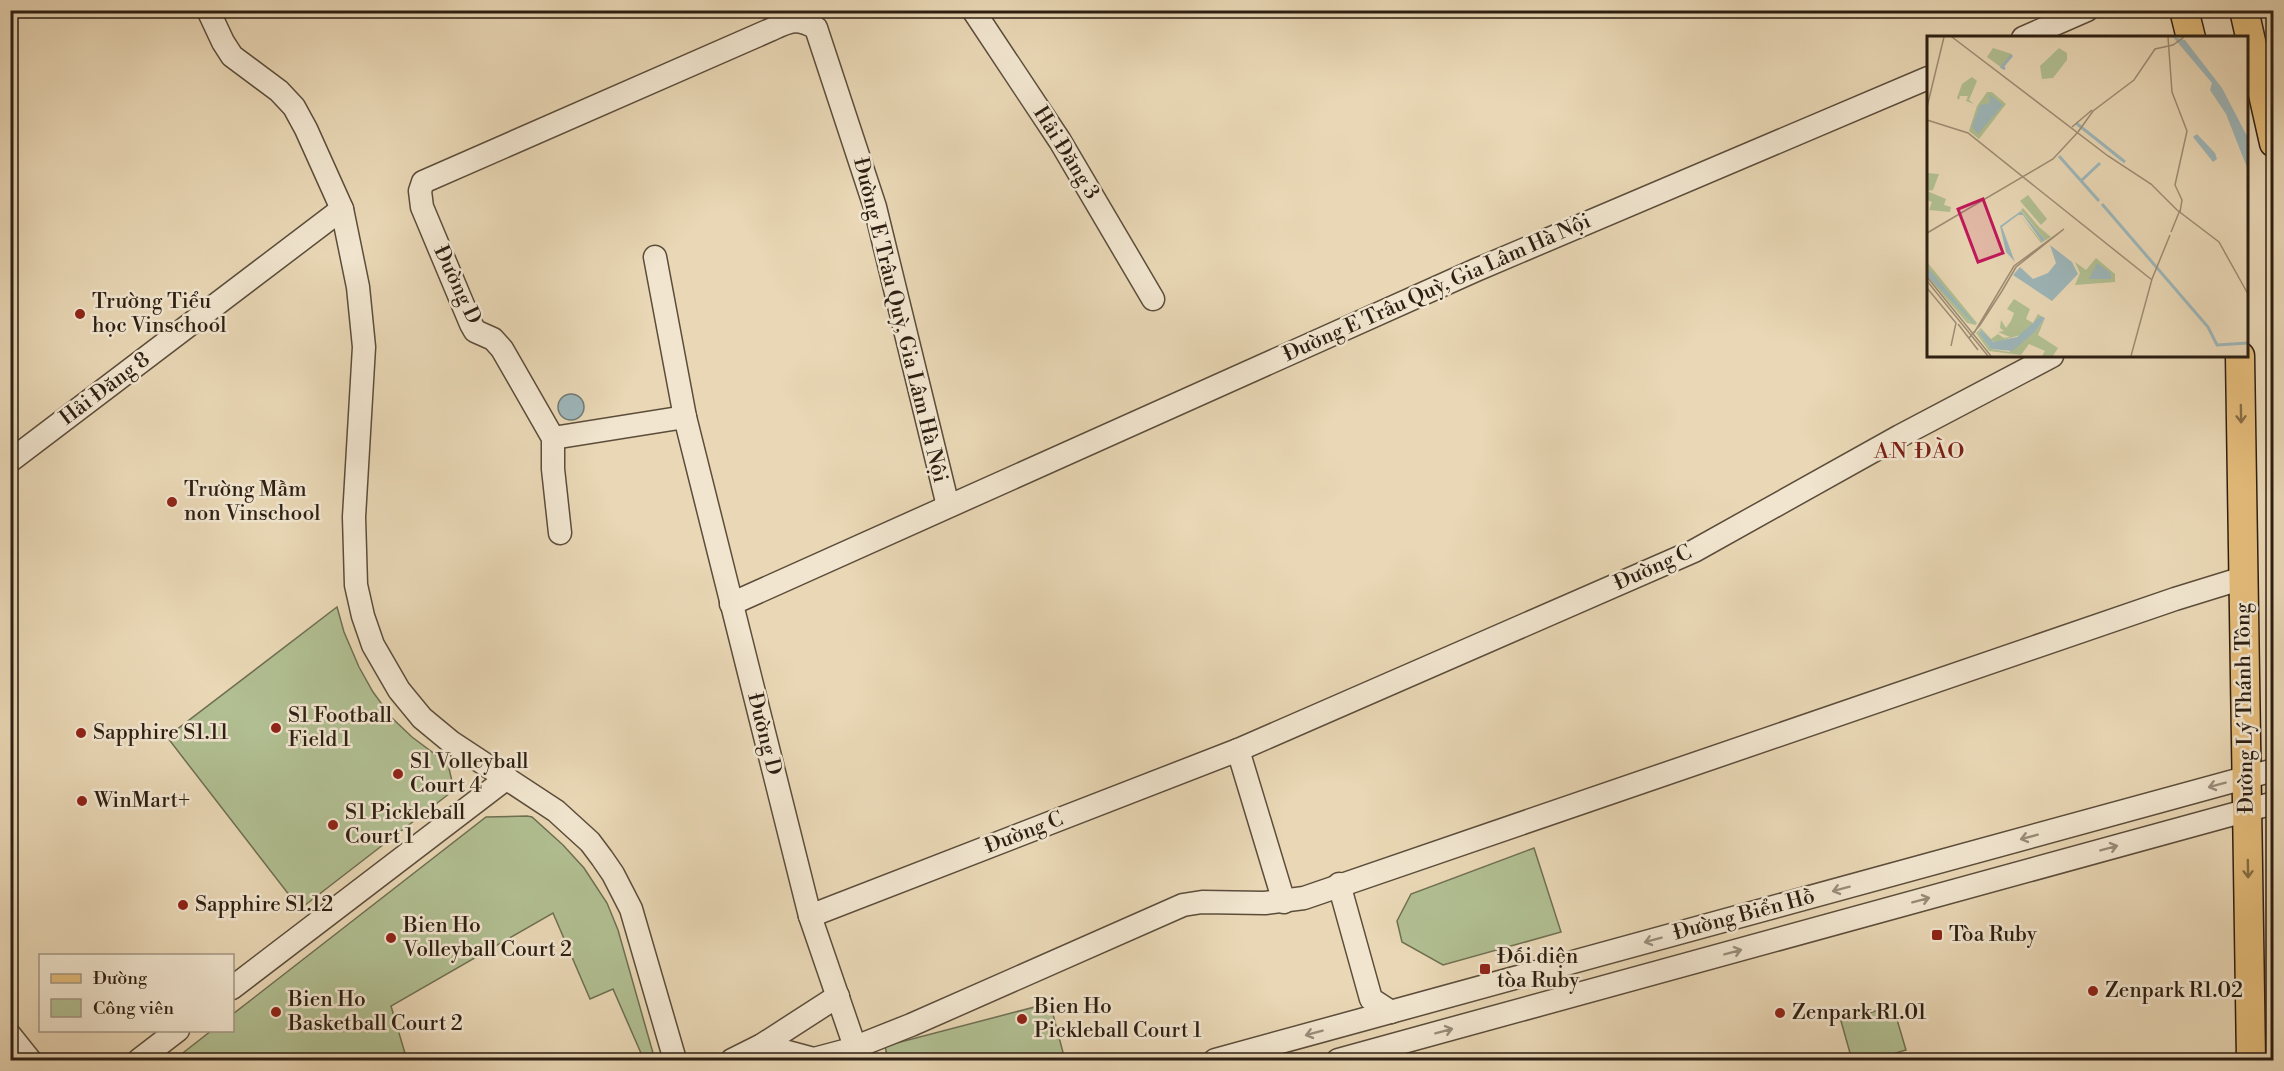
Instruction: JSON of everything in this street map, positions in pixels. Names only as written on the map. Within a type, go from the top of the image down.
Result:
[{"type":"main road","points":[[2184,10],[2190,36]]},
{"type":"main road","points":[[2244,10],[2274,143]]},
{"type":"main road","name":"Đường Lý Thánh Tông","points":[[2240,357],[2246,777],[2260,807],[2251,1060]]},
{"type":"street","points":[[208,10],[232,56],[279,91],[294,107],[342,209],[358,287],[364,347],[354,543],[356,585],[363,616],[380,658],[410,704],[422,718],[451,742],[556,811],[590,842],[614,874],[638,927],[675,1060]]},
{"type":"street","name":"Hải Đăng 3","points":[[973,10],[1060,141],[1153,299]]},
{"type":"street","points":[[2028,36],[2087,10]]},
{"type":"street","name":"Đường E Trâu Quỳ, Gia Lâm Hà Nội","points":[[423,183],[788,22],[802,21],[816,28],[875,207],[948,506]]},
{"type":"street","name":"Đường E Trâu Quỳ, Gia Lâm Hà Nội","points":[[731,604],[1476,270],[1927,79]]},
{"type":"street","name":"Đường D","points":[[423,183],[420,191],[422,207],[471,324],[475,331],[493,339],[502,349],[553,438],[553,469],[560,533]]},
{"type":"street","name":"Hải Đăng 8","points":[[10,461],[342,209]]},
{"type":"street","name":"Đường D","points":[[655,257],[685,417],[731,604],[810,916],[855,1047]]},
{"type":"street","name":"Đường C","points":[[810,916],[1238,750],[1694,551],[1916,428],[2050,357]]},
{"type":"street","points":[[553,438],[685,417]]},
{"type":"street","points":[[762,1045],[814,1059],[855,1047],[1183,905],[1202,902],[1284,902],[1304,898],[1339,884],[2186,595],[2243,578]]},
{"type":"street","points":[[1238,750],[1284,902]]},
{"type":"street","name":"Đường Biển Hồ","points":[[1215,1060],[2274,770]]},
{"type":"street","points":[[234,986],[507,778]]},
{"type":"street","name":"Đường Biển Hồ","points":[[1338,1060],[1402,1052],[2260,807]]},
{"type":"street","points":[[1339,884],[1371,999],[1391,1012],[1402,1052]]},
{"type":"street","points":[[732,1060],[762,1045],[838,996]]},
{"type":"street","points":[[1368,1056],[1359,1021],[1371,999]]},
{"type":"street","points":[[138,1060],[175,1032]]},
{"type":"street","points":[[10,1035],[30,1060]]},
{"type":"green space","points":[[337,607],[344,632],[373,692],[392,718],[412,737],[448,764],[454,790],[300,909],[167,737]]},
{"type":"green space","points":[[486,817],[532,817],[584,868],[607,903],[618,930],[655,1060],[644,1060],[613,989],[590,999],[553,913],[391,1006],[407,1060],[180,1060],[179,1056],[210,1032],[234,1032],[234,1013]]},
{"type":"green space","points":[[1534,848],[1561,932],[1443,965],[1402,942],[1397,921],[1411,894]]},
{"type":"green space","name":"Bien Ho Pickleball Court 1","points":[[1050,1003],[1065,1060],[888,1060],[885,1046]]},
{"type":"green space","points":[[1893,1006],[1906,1050],[1872,1060],[1852,1060],[1841,1021]]},
{"type":"water","points":[[571,394],[580,398],[584,407],[580,416],[571,420],[562,416],[558,407],[562,398]]},
{"type":"place","name":"Trường Tiểu học Vinschool","points":[[80,314]]},
{"type":"place","name":"Trường Mầm non Vinschool","points":[[172,502]]},
{"type":"place","name":"S1 Football Field 1","points":[[276,728]]},
{"type":"place","name":"Sapphire S1.11","points":[[81,733]]},
{"type":"place","name":"S1 Volleyball Court 4","points":[[398,774]]},
{"type":"place","name":"WinMart+","points":[[82,801]]},
{"type":"place","name":"S1 Pickleball Court 1","points":[[333,825]]},
{"type":"place","name":"Sapphire S1.12","points":[[183,905]]},
{"type":"place","name":"Tòa Ruby","points":[[1937,935]]},
{"type":"place","name":"Bien Ho Volleyball Court 2","points":[[391,938]]},
{"type":"place","name":"Đối diện tòa Ruby","points":[[1485,969]]},
{"type":"place","name":"Zenpark R1.02","points":[[2093,991]]},
{"type":"place","name":"Bien Ho Basketball Court 2","points":[[276,1012]]},
{"type":"place","name":"Zenpark R1.01","points":[[1780,1013]]},
{"type":"place","name":"Bien Ho Pickleball Court 1","points":[[1022,1019]]},
{"type":"district","name":"AN ĐÀO","points":[[1920,451]]}]
